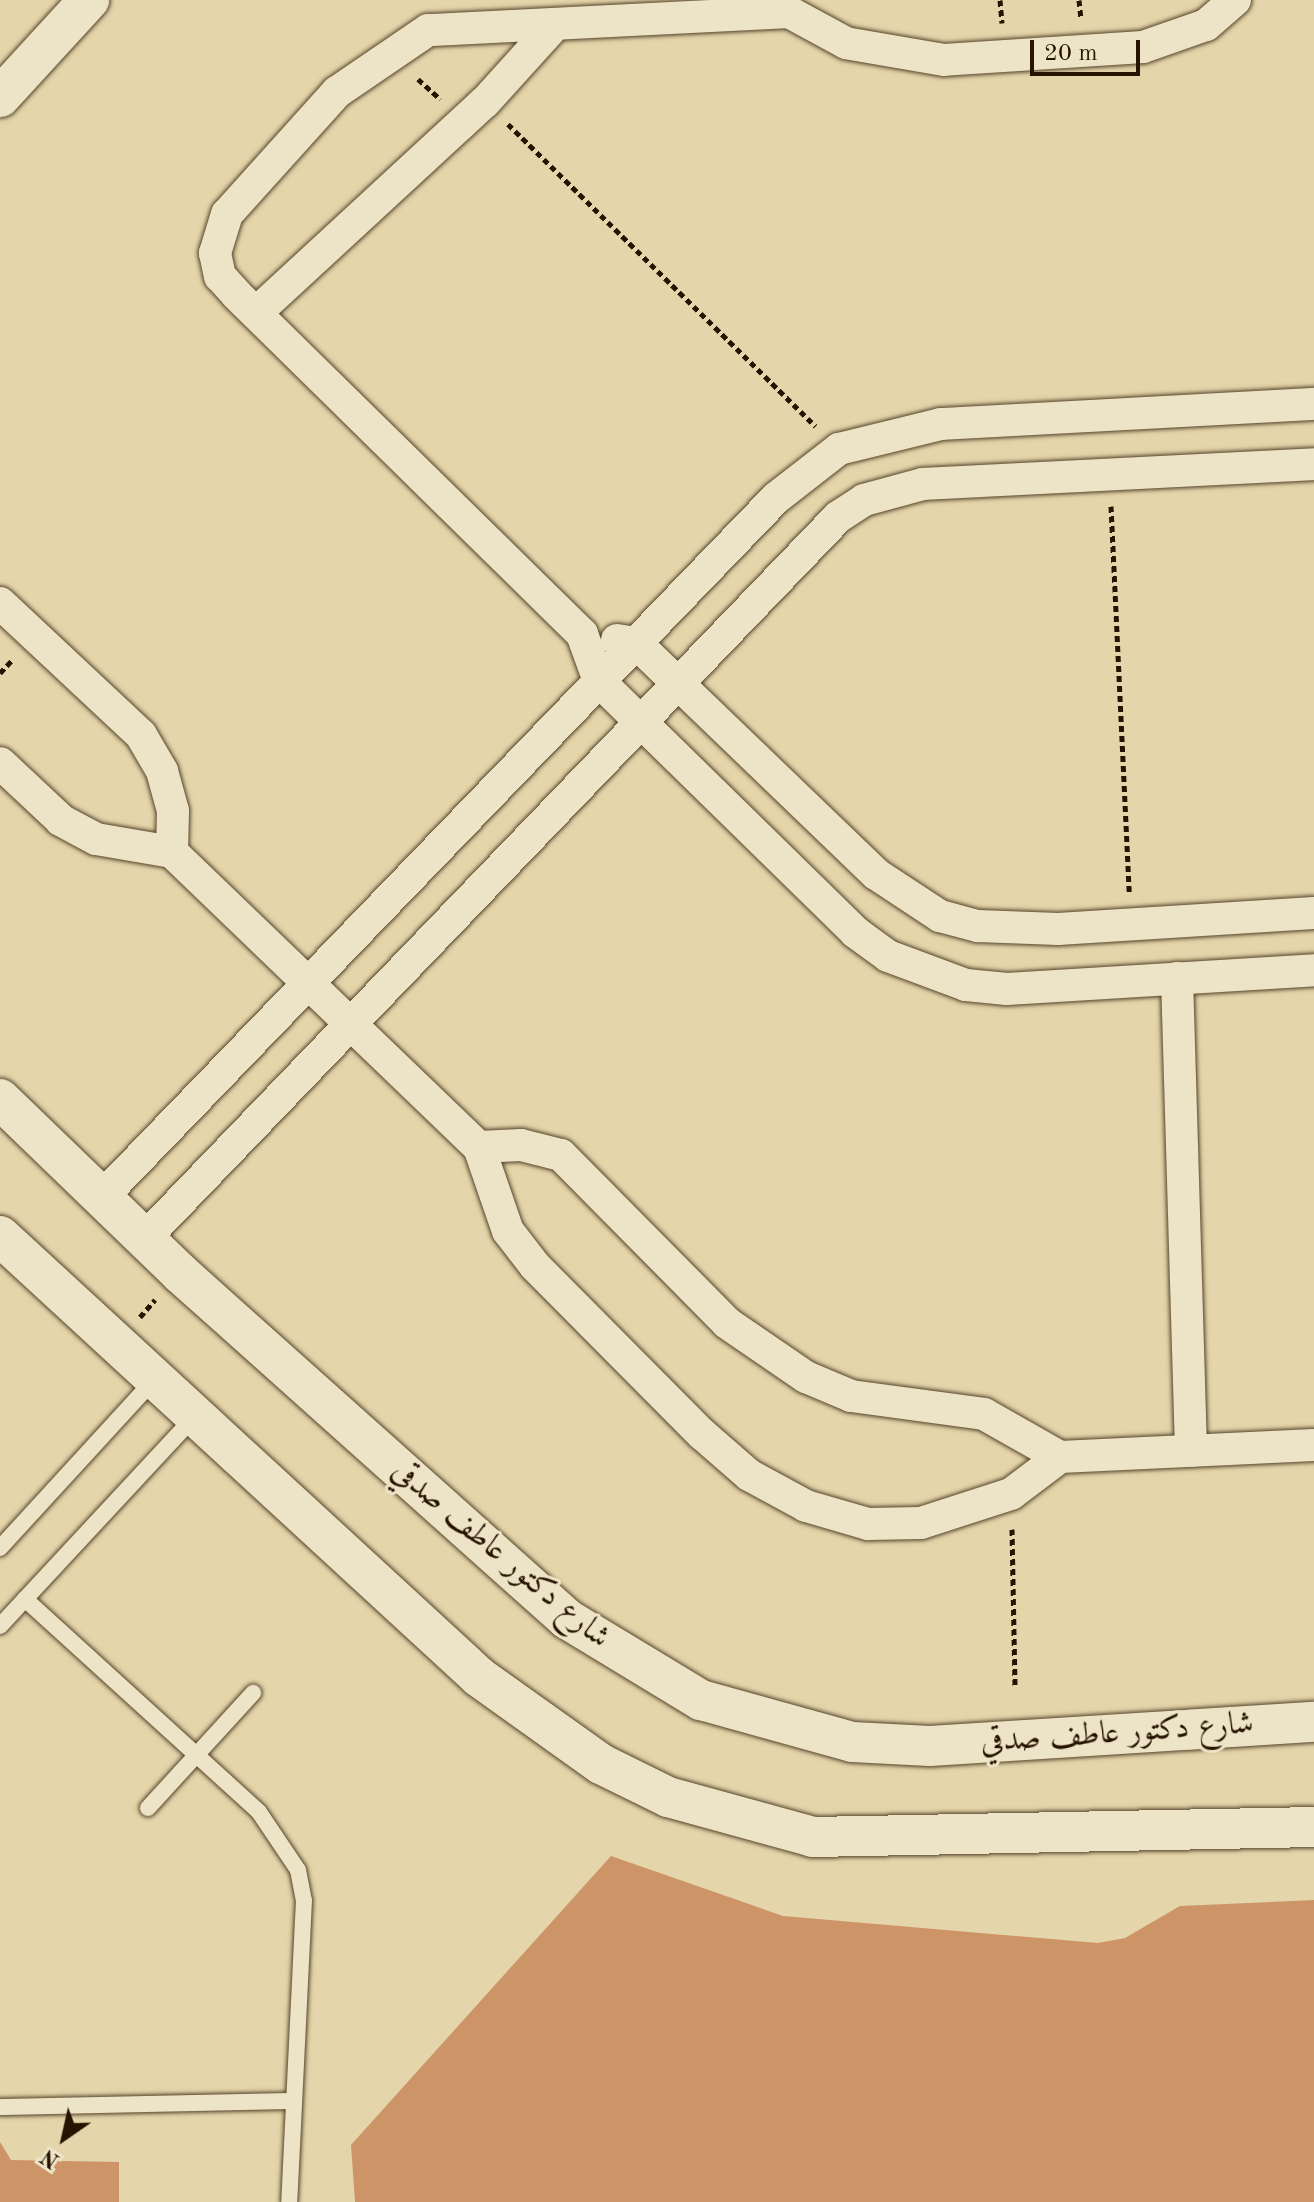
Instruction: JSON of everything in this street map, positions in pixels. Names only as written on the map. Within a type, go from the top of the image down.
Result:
[{"type":"street","points":[[0,97],[89,0]]},
{"type":"street","points":[[1235,0],[1206,25],[1143,47],[944,60],[846,43],[795,6],[551,29],[428,30],[388,53],[337,92],[220,228],[220,276],[582,634],[599,681],[855,932],[901,962],[966,985],[1007,989],[1314,970]]},
{"type":"street","points":[[256,313],[475,111],[551,29]]},
{"type":"street","points":[[102,1197],[776,498],[839,449],[941,424],[1314,404]]},
{"type":"street","points":[[145,1238],[811,541],[864,500],[923,484],[1314,464]]},
{"type":"street","points":[[0,603],[141,735],[162,771],[173,811],[172,852]]},
{"type":"street","points":[[582,634],[636,643],[876,874],[918,904],[978,926],[1130,925],[1314,913]]},
{"type":"street","points":[[0,763],[61,820],[96,839],[172,852],[479,1147],[508,1231],[535,1266],[749,1475],[806,1506],[868,1524],[921,1523],[1011,1494],[1060,1457]]},
{"type":"street","points":[[1177,978],[1191,1451]]},
{"type":"street","name":"شارع دكتور عاطف صدقي","points":[[0,1099],[180,1273],[567,1619],[701,1700],[852,1742],[930,1746],[1306,1729]]},
{"type":"street","points":[[479,1147],[521,1145],[561,1155],[727,1323],[806,1377],[851,1396],[984,1414],[1060,1457],[1314,1445]]},
{"type":"street","points":[[0,1236],[479,1677],[601,1764],[668,1797],[813,1837],[1314,1827]]},
{"type":"lane","points":[[0,1548],[155,1379]]},
{"type":"lane","points":[[0,1626],[195,1416]]},
{"type":"lane","points":[[25,1599],[259,1812],[298,1870],[304,1900],[289,2202]]},
{"type":"lane","points":[[148,1808],[253,1693]]},
{"type":"lane","points":[[0,2107],[294,2101]]},
{"type":"path","points":[[388,53],[475,111],[839,449]]},
{"type":"path","points":[[1109,475],[1130,925]]},
{"type":"path","points":[[115,1343],[180,1273]]},
{"type":"path","points":[[1011,1494],[1015,1688]]},
{"type":"building","points":[[611,1856],[783,1916],[1098,1943],[1125,1938],[1180,1906],[1314,1900],[1314,2202],[355,2202],[351,2145]]},
{"type":"building","points":[[0,2142],[11,2160],[119,2162],[119,2202],[0,2202]]}]
